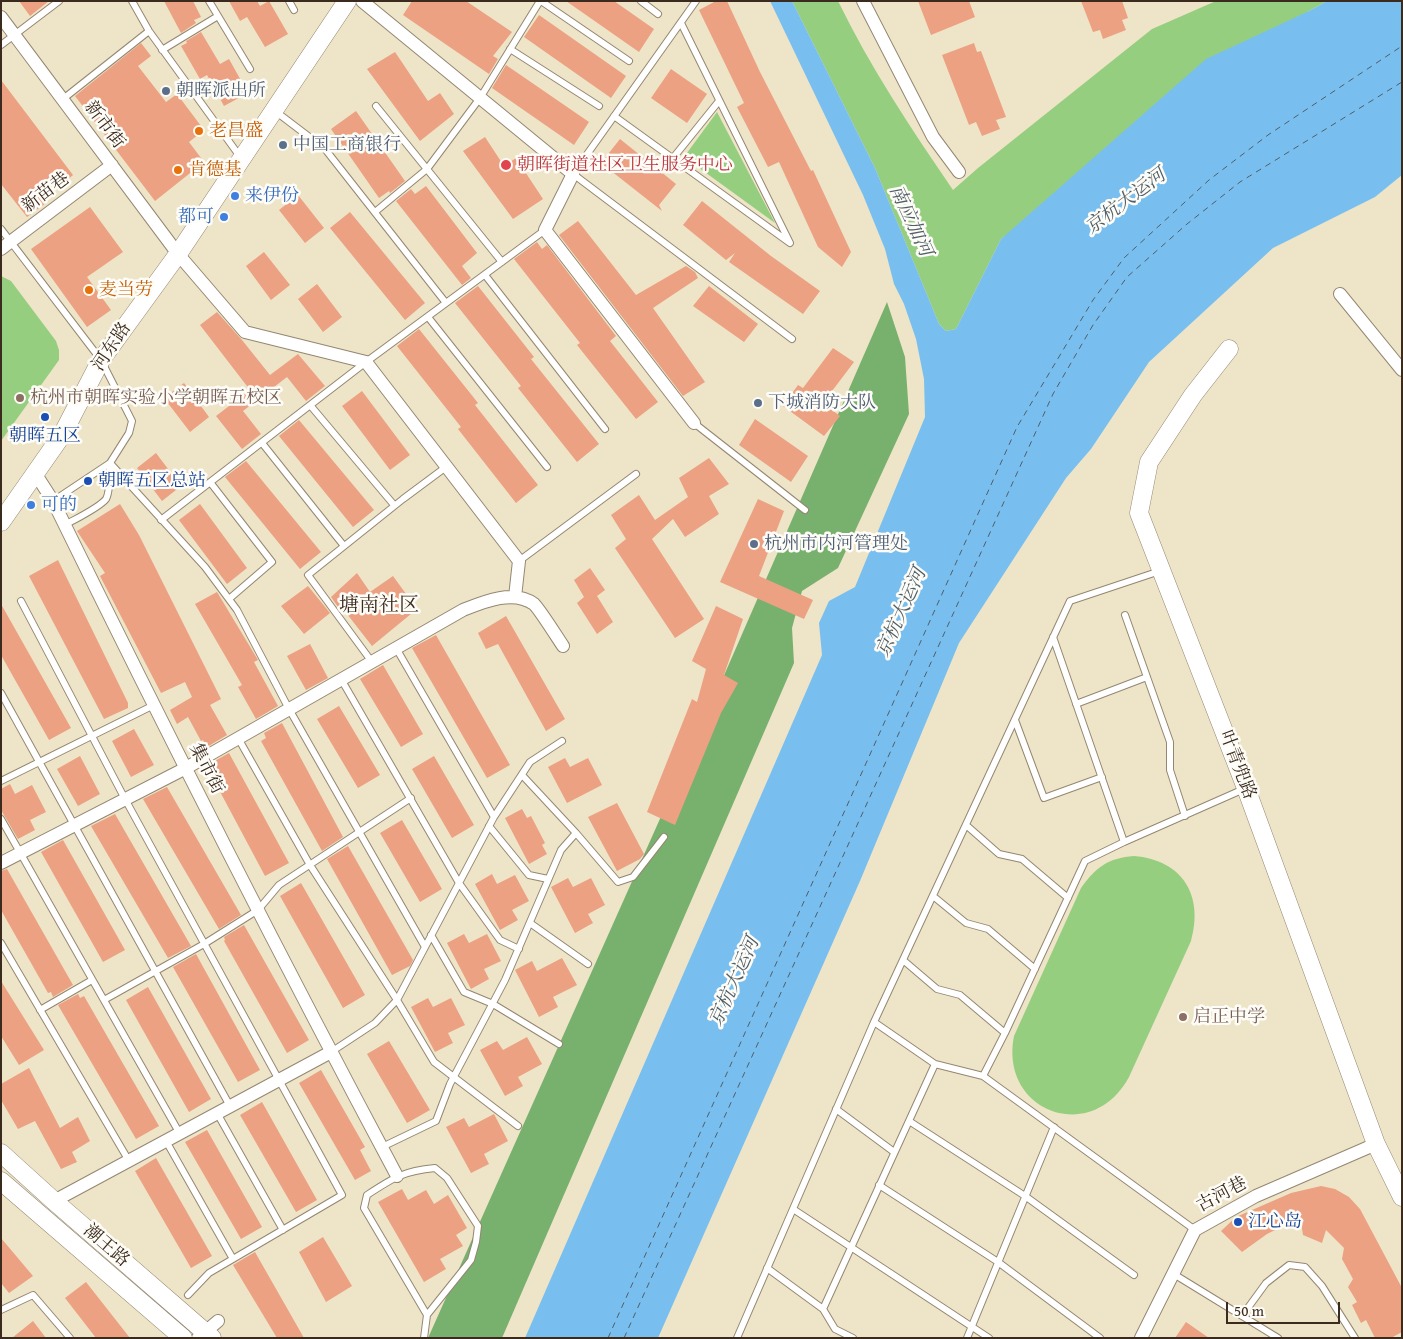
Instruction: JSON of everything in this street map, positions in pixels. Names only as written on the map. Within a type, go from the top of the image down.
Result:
[{"type":"main road","name":"河东路","points":[[1,522],[62,435],[101,360],[178,254],[347,1]]},
{"type":"main road","name":"叶青兜路","points":[[1229,349],[1193,395],[1149,462],[1139,513],[1246,788],[1376,1144],[1402,1197]]},
{"type":"main road","name":"潮王路","points":[[1,1153],[54,1201],[208,1332]]},
{"type":"main road","name":"潮王路","points":[[1,1181],[183,1338]]},
{"type":"street","points":[[362,1],[573,174],[545,230],[694,423]]},
{"type":"street","points":[[862,1],[933,137],[959,172]]},
{"type":"street","name":"新市街","points":[[1,17],[178,254],[245,332],[366,362]]},
{"type":"street","name":"新苗巷","points":[[6,245],[112,164]]},
{"type":"street","points":[[1340,294],[1402,370]]},
{"type":"street","points":[[366,362],[519,562],[515,597]]},
{"type":"street","name":"集市街","points":[[36,473],[53,501],[258,910],[397,1176]]},
{"type":"street","points":[[1,863],[186,768],[463,610],[488,600],[515,597],[534,604],[563,646]]},
{"type":"street","points":[[54,1201],[331,1052]]},
{"type":"street","name":"古河巷","points":[[1141,1338],[1195,1230],[1256,1196],[1376,1144]]},
{"type":"lane","points":[[1,45],[59,1]]},
{"type":"lane","points":[[132,1],[162,50],[242,159]]},
{"type":"lane","points":[[210,1],[250,69]]},
{"type":"lane","points":[[289,1],[294,10]]},
{"type":"lane","points":[[375,212],[427,169],[480,98],[541,1],[629,61]]},
{"type":"lane","points":[[641,1],[658,14]]},
{"type":"lane","points":[[696,1],[573,174],[792,339]]},
{"type":"lane","points":[[162,50],[218,16]]},
{"type":"lane","points":[[614,116],[790,243],[681,23]]},
{"type":"lane","points":[[62,99],[149,31]]},
{"type":"lane","points":[[510,49],[599,106]]},
{"type":"lane","points":[[673,158],[719,101]]},
{"type":"lane","points":[[376,106],[502,262]]},
{"type":"lane","points":[[274,110],[325,149],[446,303]]},
{"type":"lane","points":[[1,229],[6,245],[101,360],[132,421],[130,433],[110,463],[53,501]]},
{"type":"lane","points":[[161,520],[366,362],[545,230]]},
{"type":"lane","points":[[485,274],[605,428]]},
{"type":"lane","points":[[428,317],[547,467]]},
{"type":"lane","points":[[310,405],[394,505]]},
{"type":"lane","points":[[694,423],[805,510]]},
{"type":"lane","points":[[262,443],[344,546]]},
{"type":"lane","points":[[110,463],[205,568],[237,610],[289,709],[358,833],[425,947]]},
{"type":"lane","points":[[65,525],[105,499],[108,493],[110,463]]},
{"type":"lane","points":[[372,662],[308,575],[394,505],[446,467]]},
{"type":"lane","points":[[519,562],[636,474]]},
{"type":"lane","points":[[210,482],[272,562],[229,599]]},
{"type":"lane","points":[[737,1338],[874,1022],[1070,601],[1162,570]]},
{"type":"lane","points":[[22,602],[125,799],[342,1195],[210,1274],[188,1295]]},
{"type":"lane","points":[[1125,615],[1170,742],[1170,770],[1185,816]]},
{"type":"lane","points":[[1053,637],[1124,842]]},
{"type":"lane","points":[[396,648],[494,817]]},
{"type":"lane","points":[[1076,704],[1147,677]]},
{"type":"lane","points":[[341,679],[459,883],[500,940],[519,949]]},
{"type":"lane","points":[[1,693],[230,1106]]},
{"type":"lane","points":[[1,781],[154,705]]},
{"type":"lane","points":[[1014,720],[1044,798],[1102,777]]},
{"type":"lane","points":[[238,738],[310,865],[397,1000],[434,1062],[518,1126]]},
{"type":"lane","points":[[331,1052],[376,1023],[397,1000],[494,817],[530,762],[562,741]]},
{"type":"lane","points":[[522,775],[618,882],[633,877],[664,837]]},
{"type":"lane","points":[[983,1076],[1085,861],[1246,788]]},
{"type":"lane","points":[[104,1000],[204,944],[258,910],[278,885],[411,798]]},
{"type":"lane","points":[[1,819],[180,1134]]},
{"type":"lane","points":[[966,825],[999,854],[1022,859],[1068,898]]},
{"type":"lane","points":[[489,826],[530,875],[548,880]]},
{"type":"lane","points":[[382,1147],[436,1120],[454,1076],[493,1004],[519,949],[561,850],[576,833]]},
{"type":"lane","points":[[933,896],[966,923],[988,929],[1035,969]]},
{"type":"lane","points":[[530,923],[588,964]]},
{"type":"lane","points":[[431,935],[464,992],[493,1004],[560,1044]]},
{"type":"lane","points":[[1,943],[130,1161]]},
{"type":"lane","points":[[903,960],[937,989],[960,995],[1005,1033]]},
{"type":"lane","points":[[40,1010],[92,980]]},
{"type":"lane","points":[[874,1022],[935,1064],[983,1076],[1195,1230]]},
{"type":"lane","points":[[823,1309],[935,1064]]},
{"type":"lane","points":[[836,1110],[894,1152]]},
{"type":"lane","points":[[217,1113],[283,1230]]},
{"type":"lane","points":[[908,1121],[1025,1196],[1134,1275]]},
{"type":"lane","points":[[967,1338],[1054,1127]]},
{"type":"lane","points":[[166,1141],[233,1260]]},
{"type":"lane","points":[[424,1338],[427,1315],[471,1260],[478,1226],[447,1178],[435,1168],[418,1170],[397,1176],[367,1196],[364,1208],[427,1315]]},
{"type":"lane","points":[[880,1185],[998,1262],[1100,1338]]},
{"type":"lane","points":[[793,1209],[989,1338]]},
{"type":"lane","points":[[1242,1316],[1266,1283],[1289,1265],[1305,1267],[1322,1286],[1355,1338]]},
{"type":"lane","points":[[768,1268],[823,1309],[835,1329],[853,1338]]},
{"type":"lane","points":[[1172,1273],[1278,1338]]},
{"type":"lane","points":[[2,1309],[33,1295],[70,1338]]},
{"type":"green space","points":[[792,1],[838,1],[878,74],[953,190],[1152,29],[1216,1],[1327,1],[1309,11],[1001,239],[956,329],[946,331],[939,324],[875,168]]},
{"type":"green space","points":[[717,112],[775,223],[684,157]]},
{"type":"green space","name":"杭州市朝晖实验小学朝晖五校区","points":[[1,276],[11,281],[56,341],[59,350],[59,360],[1,441]]},
{"type":"green space","points":[[887,302],[905,357],[909,414],[838,568],[802,591],[792,628],[794,663],[502,1338],[428,1338],[722,680]]},
{"type":"green space","points":[[1134,856],[1151,859],[1165,865],[1177,873],[1186,883],[1192,895],[1194,909],[1191,941],[1129,1077],[1113,1098],[1093,1110],[1072,1114],[1052,1111],[1034,1101],[1020,1084],[1013,1062],[1014,1036],[1081,888],[1092,874],[1103,865],[1110,861]]},
{"type":"water","name":"京杭大运河","points":[[770,1],[792,1],[875,168],[939,324],[946,331],[956,329],[1001,239],[1206,59],[1327,1],[1402,1],[1402,175],[1375,197],[1273,248],[1149,362],[1091,449],[1066,478],[959,643],[860,881],[658,1338],[525,1338],[822,655],[819,623],[829,601],[855,587],[925,417],[924,379],[916,339],[904,304],[894,284],[885,249],[863,195]]},
{"type":"building","points":[[19,1],[49,1],[30,16]]},
{"type":"building","points":[[164,1],[193,1],[201,17],[194,20],[196,23],[181,33]]},
{"type":"building","points":[[229,1],[257,1],[260,6],[269,1],[288,34],[265,47],[247,17],[240,21]]},
{"type":"building","points":[[412,1],[466,1],[512,32],[493,56],[498,59],[489,74],[403,15]]},
{"type":"building","points":[[566,1],[614,1],[654,29],[639,52]]},
{"type":"building","points":[[716,1],[727,1],[760,72],[811,171],[813,170],[851,252],[842,267],[818,247],[779,162],[768,167],[737,107],[744,103],[699,10]]},
{"type":"building","points":[[918,1],[969,1],[975,17],[931,35]]},
{"type":"building","points":[[1081,1],[1122,1],[1128,18],[1122,20],[1126,30],[1103,39],[1100,30],[1093,32]]},
{"type":"building","points":[[539,15],[626,76],[611,98],[524,37]]},
{"type":"building","points":[[201,32],[220,64],[229,59],[248,93],[224,106],[207,75],[200,79],[181,46]]},
{"type":"building","points":[[141,43],[151,56],[138,66],[166,102],[177,94],[204,130],[189,142],[204,162],[155,201],[75,96]]},
{"type":"building","points":[[974,43],[977,52],[981,51],[1006,117],[996,120],[1000,129],[982,136],[976,122],[969,125],[942,55]]},
{"type":"building","points":[[395,52],[428,101],[440,93],[454,114],[420,141],[367,69]]},
{"type":"building","points":[[506,65],[589,122],[574,145],[492,88]]},
{"type":"building","points":[[671,69],[707,94],[687,123],[651,98]]},
{"type":"building","points":[[1,80],[73,175],[44,200],[46,203],[27,217],[1,184]]},
{"type":"building","points":[[356,111],[405,181],[390,193],[389,191],[379,198],[331,129]]},
{"type":"building","points":[[485,137],[504,166],[516,158],[543,199],[513,219],[463,151]]},
{"type":"building","points":[[620,139],[676,184],[659,205],[662,211],[601,163]]},
{"type":"building","points":[[426,186],[477,253],[462,266],[471,278],[462,285],[396,201],[411,189],[415,194]]},
{"type":"building","points":[[298,195],[324,228],[305,243],[279,210]]},
{"type":"building","points":[[702,201],[771,256],[820,291],[803,314],[729,262],[735,253],[726,260],[683,225]]},
{"type":"building","points":[[90,207],[123,252],[87,277],[111,310],[87,327],[31,249]]},
{"type":"building","points":[[350,212],[425,303],[405,320],[330,228]]},
{"type":"building","points":[[578,221],[636,295],[686,266],[695,272],[698,278],[653,308],[705,382],[683,396],[559,235]]},
{"type":"building","points":[[537,242],[542,249],[547,245],[616,336],[610,341],[658,402],[636,419],[577,345],[580,343],[514,259]]},
{"type":"building","points":[[264,252],[290,285],[271,300],[246,266]]},
{"type":"building","points":[[317,284],[342,317],[323,332],[298,299]]},
{"type":"building","points":[[478,286],[534,357],[531,359],[599,444],[577,462],[518,388],[521,386],[455,303]]},
{"type":"building","points":[[709,286],[758,324],[744,342],[693,306]]},
{"type":"building","points":[[217,312],[270,375],[298,354],[325,386],[306,401],[287,377],[243,411],[261,434],[242,449],[216,416],[250,390],[200,325]]},
{"type":"building","points":[[419,329],[478,403],[475,405],[538,485],[516,503],[458,429],[461,427],[397,346]]},
{"type":"building","points":[[833,348],[854,362],[823,403],[840,416],[824,436],[783,406],[798,385],[803,388]]},
{"type":"building","points":[[184,383],[209,417],[190,432],[164,398]]},
{"type":"building","points":[[362,391],[410,455],[390,470],[342,406]]},
{"type":"building","points":[[755,419],[808,456],[791,482],[739,445]]},
{"type":"building","points":[[299,420],[374,510],[353,527],[279,436]]},
{"type":"building","points":[[156,453],[181,486],[162,501],[137,468]]},
{"type":"building","points":[[709,458],[729,484],[709,496],[719,514],[685,537],[673,519],[652,539],[704,619],[675,638],[615,548],[626,539],[611,515],[639,495],[655,520],[688,497],[679,478]]},
{"type":"building","points":[[246,461],[321,552],[300,569],[225,477]]},
{"type":"building","name":"杭州市内河管理处","points":[[758,499],[784,511],[759,576],[813,600],[804,619],[720,582]]},
{"type":"building","points":[[120,504],[139,535],[221,699],[210,705],[227,735],[207,747],[203,740],[201,741],[188,717],[177,724],[170,710],[192,697],[185,682],[161,693],[100,576],[105,573],[77,531]]},
{"type":"building","points":[[200,504],[247,568],[227,584],[179,520]]},
{"type":"building","points":[[58,560],[128,703],[128,708],[104,719],[29,576]]},
{"type":"building","points":[[590,568],[605,590],[597,596],[613,622],[597,634],[577,603],[584,597],[574,580]]},
{"type":"building","points":[[357,573],[370,592],[393,576],[417,609],[372,646],[340,605],[338,607],[331,597]]},
{"type":"building","points":[[308,586],[330,613],[304,634],[281,606]]},
{"type":"building","points":[[217,592],[258,660],[254,662],[278,706],[256,719],[238,687],[242,685],[195,604]]},
{"type":"building","points":[[1,604],[71,728],[49,740],[1,655]]},
{"type":"building","points":[[716,606],[743,619],[724,675],[738,683],[721,713],[675,825],[647,812],[692,699],[697,702],[706,669],[692,661]]},
{"type":"building","points":[[506,616],[565,719],[546,731],[498,644],[486,649],[478,633]]},
{"type":"building","points":[[436,635],[510,765],[487,778],[412,648]]},
{"type":"building","points":[[310,644],[328,678],[306,690],[287,656]]},
{"type":"building","points":[[383,665],[423,734],[401,747],[360,679]]},
{"type":"building","points":[[339,706],[380,775],[358,788],[317,719]]},
{"type":"building","points":[[282,723],[343,837],[322,851],[261,741],[266,738],[264,733]]},
{"type":"building","points":[[134,729],[154,765],[131,777],[112,741]]},
{"type":"building","points":[[229,753],[289,863],[265,876],[209,771],[215,767],[213,762]]},
{"type":"building","points":[[80,756],[100,794],[78,806],[57,769]]},
{"type":"building","points":[[434,756],[474,825],[452,838],[412,769]]},
{"type":"building","points":[[565,758],[570,767],[588,758],[602,785],[567,803],[548,767]]},
{"type":"building","points":[[10,784],[15,794],[32,785],[46,812],[30,820],[35,830],[18,839],[1,810],[1,789]]},
{"type":"building","points":[[167,787],[241,915],[219,929],[143,799]]},
{"type":"building","points":[[617,803],[644,854],[640,859],[617,871],[588,817]]},
{"type":"building","points":[[522,809],[527,818],[531,816],[545,843],[542,845],[547,854],[529,864],[505,818]]},
{"type":"building","points":[[115,814],[191,946],[168,958],[91,826]]},
{"type":"building","points":[[402,820],[442,889],[420,902],[380,833]]},
{"type":"building","points":[[63,840],[125,950],[103,962],[41,852]]},
{"type":"building","points":[[348,846],[413,960],[410,966],[392,975],[327,859]]},
{"type":"building","points":[[7,869],[73,985],[53,997],[51,992],[48,993],[1,910],[1,871]]},
{"type":"building","points":[[492,874],[497,884],[515,875],[529,901],[512,910],[518,920],[500,930],[475,884]]},
{"type":"building","points":[[568,878],[573,887],[591,878],[605,905],[588,914],[593,923],[575,933],[551,887]]},
{"type":"building","points":[[301,883],[365,995],[343,1008],[280,896]]},
{"type":"building","points":[[244,925],[309,1040],[287,1053],[224,941],[224,937]]},
{"type":"building","points":[[464,934],[469,943],[487,934],[501,961],[484,969],[489,979],[471,989],[447,943]]},
{"type":"building","points":[[196,954],[260,1070],[238,1082],[173,967]]},
{"type":"building","points":[[562,958],[577,985],[553,997],[558,1007],[539,1017],[515,970],[532,961],[537,971]]},
{"type":"building","points":[[1,981],[44,1050],[19,1065],[1,1036]]},
{"type":"building","points":[[148,987],[211,1099],[189,1112],[126,1000]]},
{"type":"building","points":[[78,994],[80,998],[84,996],[159,1126],[136,1139],[58,1005]]},
{"type":"building","points":[[428,998],[433,1007],[451,998],[465,1025],[448,1033],[453,1043],[435,1052],[411,1007]]},
{"type":"building","points":[[527,1037],[542,1064],[518,1077],[523,1086],[505,1096],[480,1050],[497,1041],[503,1050]]},
{"type":"building","points":[[389,1041],[430,1110],[407,1123],[367,1054]]},
{"type":"building","points":[[29,1068],[60,1128],[78,1117],[90,1141],[72,1152],[77,1162],[61,1169],[35,1121],[18,1129],[1,1100],[1,1084]]},
{"type":"building","points":[[321,1070],[365,1147],[360,1150],[371,1171],[355,1180],[299,1083]]},
{"type":"building","points":[[262,1102],[317,1200],[296,1212],[240,1115]]},
{"type":"building","points":[[494,1114],[508,1141],[484,1154],[489,1164],[471,1173],[446,1127],[464,1118],[469,1127]]},
{"type":"building","points":[[207,1130],[262,1227],[241,1239],[185,1142]]},
{"type":"building","points":[[156,1158],[212,1256],[191,1268],[135,1171]]},
{"type":"building","points":[[1321,1186],[1335,1189],[1349,1197],[1360,1209],[1402,1288],[1402,1332],[1391,1338],[1375,1338],[1366,1320],[1361,1323],[1352,1305],[1357,1302],[1348,1287],[1353,1279],[1342,1259],[1344,1248],[1326,1230],[1322,1243],[1303,1235],[1301,1222],[1287,1224],[1267,1234],[1242,1252],[1221,1231],[1236,1217],[1291,1193]]},
{"type":"building","points":[[402,1189],[408,1200],[426,1190],[434,1204],[448,1195],[467,1228],[456,1235],[463,1246],[440,1259],[446,1269],[424,1282],[378,1202]]},
{"type":"building","points":[[323,1237],[352,1286],[326,1302],[299,1252]]},
{"type":"building","points":[[1,1238],[33,1276],[9,1293],[1,1283]]},
{"type":"building","points":[[255,1252],[304,1338],[277,1338],[233,1265]]},
{"type":"building","points":[[86,1282],[130,1338],[96,1338],[65,1298]]},
{"type":"building","points":[[33,1321],[46,1338],[12,1338]]},
{"type":"building","points":[[1186,1322],[1209,1338],[1175,1338]]},
{"type":"ferry route","points":[[608,1338],[1017,427],[1093,300],[1124,258],[1209,180],[1268,135],[1402,46]]},
{"type":"ferry route","points":[[624,1338],[1053,394],[1093,325],[1127,277],[1187,224],[1240,182],[1402,82]]},
{"type":"place","name":"朝晖派出所","points":[[166,91]]},
{"type":"place","name":"老昌盛","points":[[199,131]]},
{"type":"place","name":"中国工商银行","points":[[283,145]]},
{"type":"place","name":"朝晖街道社区卫生服务中心","points":[[506,165]]},
{"type":"place","name":"肯德基","points":[[178,170]]},
{"type":"place","name":"来伊份","points":[[235,196]]},
{"type":"place","name":"都可","points":[[224,217]]},
{"type":"place","name":"麦当劳","points":[[89,290]]},
{"type":"place","name":"杭州市朝晖实验小学朝晖五校区","points":[[20,398]]},
{"type":"place","name":"下城消防大队","points":[[758,403]]},
{"type":"place","name":"朝晖五区","points":[[45,417]]},
{"type":"place","name":"朝晖五区总站","points":[[88,481]]},
{"type":"place","name":"可的","points":[[31,505]]},
{"type":"place","name":"杭州市内河管理处","points":[[754,544]]},
{"type":"place","name":"启正中学","points":[[1183,1017]]},
{"type":"place","name":"江心岛","points":[[1238,1222]]},
{"type":"district","name":"塘南社区","points":[[379,606]]},
{"type":"water label","name":"南应加河","points":[[910,221]]}]
